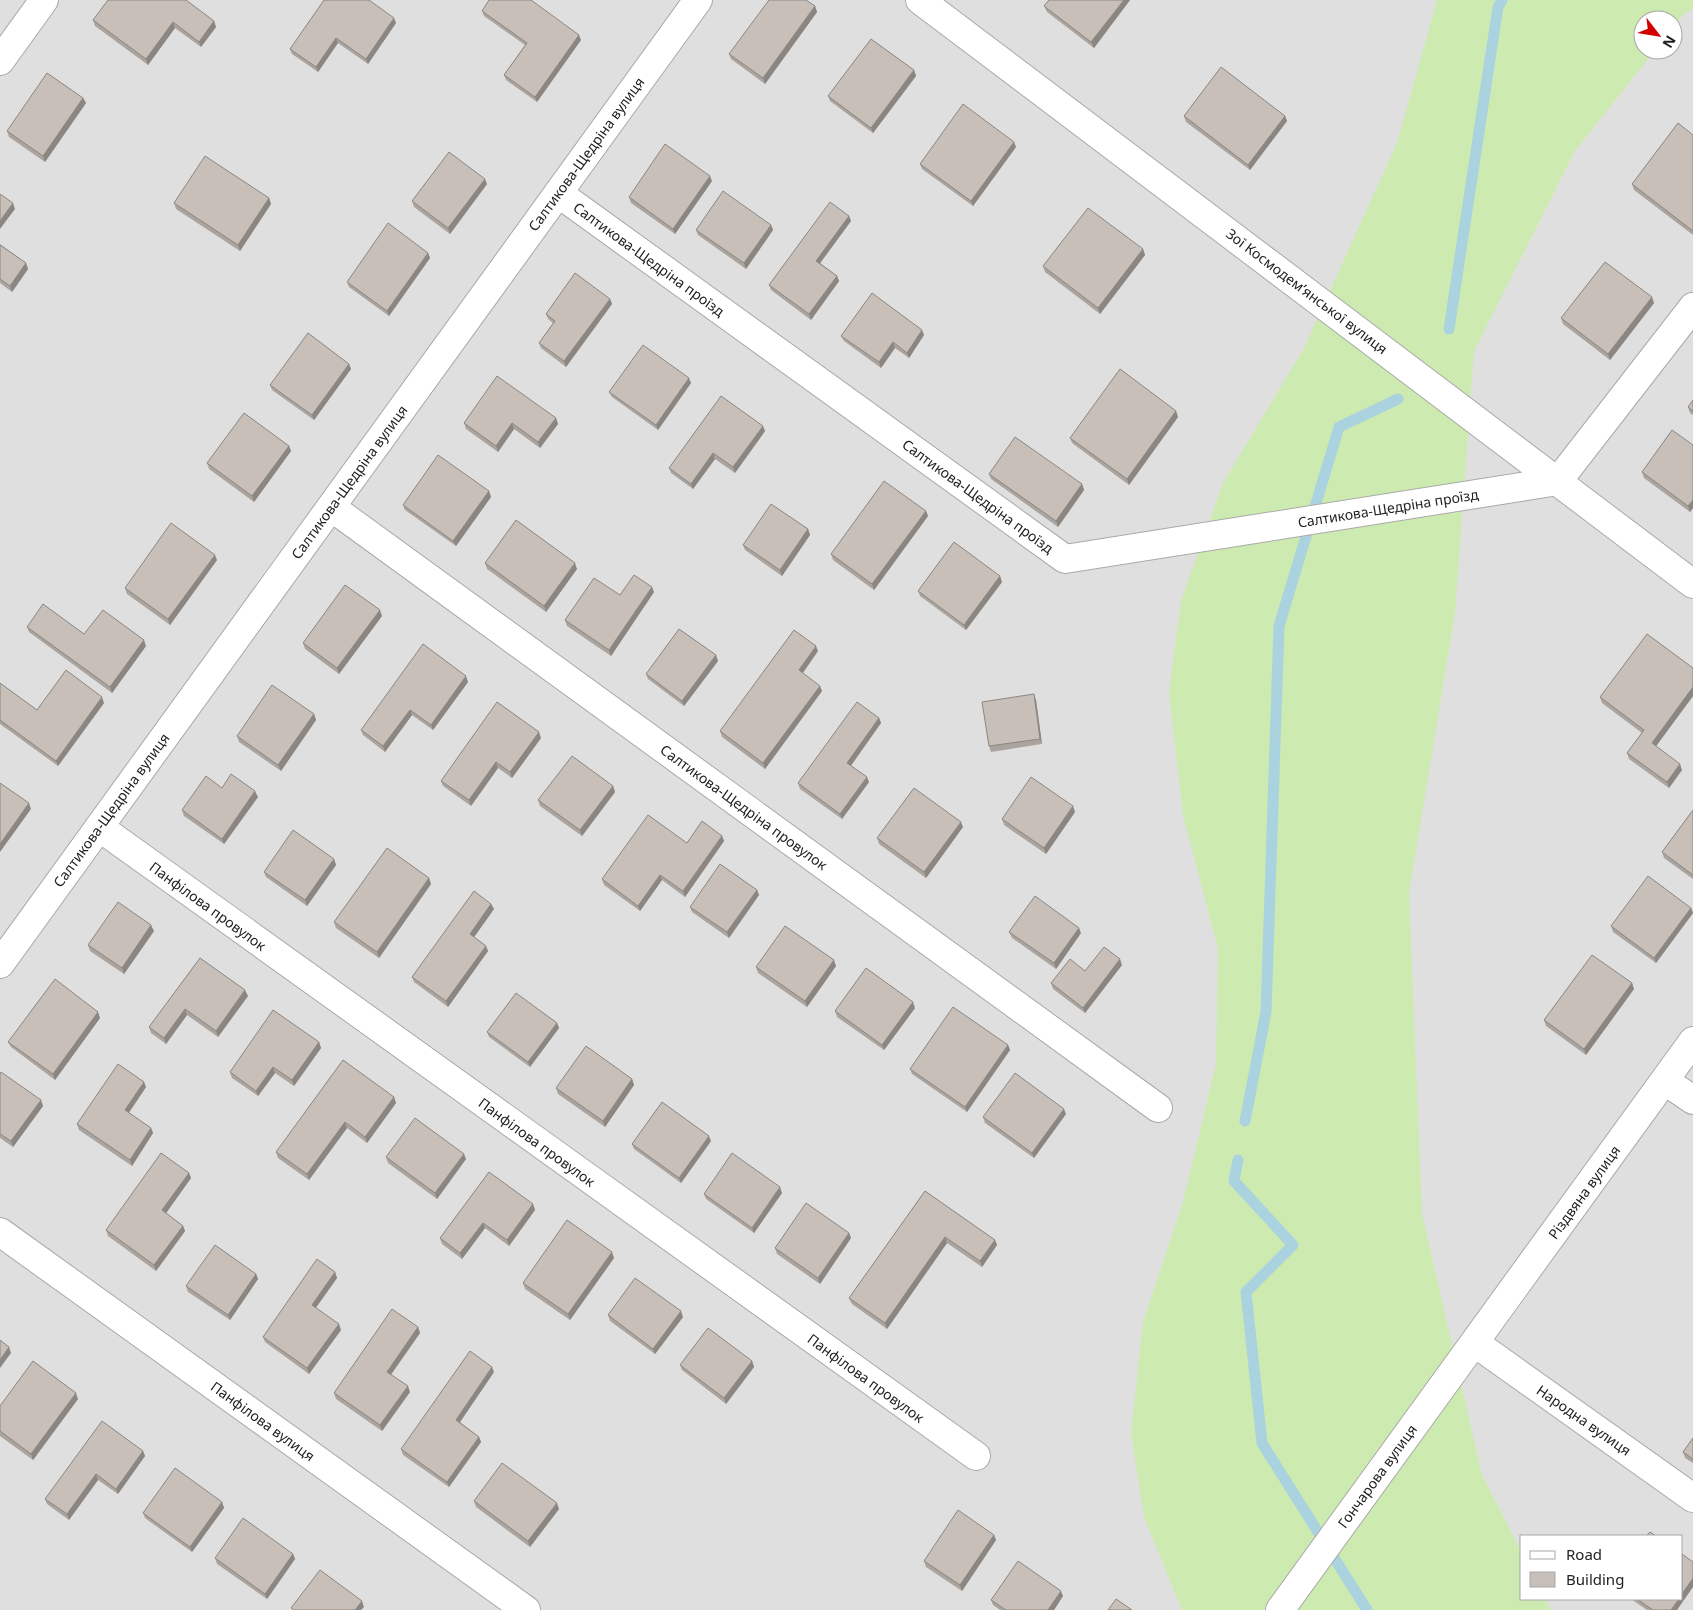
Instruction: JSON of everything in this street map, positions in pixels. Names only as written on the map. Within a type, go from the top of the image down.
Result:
[{"type":"street","points":[[0,61],[44,0]]},
{"type":"street","name":"Салтикова-Щедріна вулиця","points":[[0,964],[698,0]]},
{"type":"street","name":"Зої Космодем’янської вулиця","points":[[920,0],[1693,584]]},
{"type":"street","name":"Салтикова-Щедріна проїзд","points":[[558,193],[1065,559],[1558,481]]},
{"type":"street","points":[[1558,481],[1693,307]]},
{"type":"street","name":"Салтикова-Щедріна провулок","points":[[331,507],[1158,1108]]},
{"type":"street","name":"Панфілова провулок","points":[[99,827],[976,1456]]},
{"type":"street","name":"Різдвяна вулиця","points":[[1475,1343],[1693,1041]]},
{"type":"street","points":[[1665,1081],[1693,1100]]},
{"type":"street","name":"Панфілова вулиця","points":[[0,1232],[526,1610]]},
{"type":"street","name":"Народна вулиця","points":[[1475,1343],[1693,1498]]},
{"type":"street","name":"Гончарова вулиця","points":[[1280,1610],[1475,1343]]},
{"type":"shaded area","points":[[0,0],[1693,0],[1693,1610],[0,1610]]},
{"type":"green space","points":[[1437,0],[1693,0],[1693,8],[1683,15],[1683,10],[1633,10],[1633,60],[1647,60],[1575,151],[1474,351],[1455,613],[1409,893],[1422,1214],[1482,1475],[1520,1549],[1520,1600],[1546,1600],[1551,1610],[1182,1610],[1144,1517],[1131,1433],[1143,1322],[1183,1202],[1216,1064],[1218,949],[1183,815],[1169,693],[1181,601],[1223,483],[1303,350],[1397,143]]},
{"type":"building","points":[[108,0],[186,0],[214,21],[199,42],[173,22],[146,59],[93,20]]},
{"type":"building","points":[[324,0],[369,0],[394,18],[366,59],[336,38],[316,67],[290,49]]},
{"type":"building","points":[[489,0],[531,0],[579,35],[535,97],[504,75],[527,43],[482,11]]},
{"type":"building","points":[[769,0],[806,0],[815,6],[763,78],[729,54]]},
{"type":"building","points":[[1049,0],[1124,0],[1091,42],[1044,6]]},
{"type":"building","points":[[871,39],[914,70],[871,128],[828,96]]},
{"type":"building","points":[[1221,67],[1285,116],[1248,165],[1184,116]]},
{"type":"building","points":[[47,73],[83,98],[43,156],[7,131]]},
{"type":"building","points":[[963,104],[1014,142],[971,201],[920,164]]},
{"type":"building","points":[[1678,123],[1693,135],[1693,231],[1632,184]]},
{"type":"building","points":[[665,144],[710,176],[673,229],[629,197]]},
{"type":"building","points":[[449,152],[485,179],[448,228],[412,201]]},
{"type":"building","points":[[205,156],[269,198],[238,245],[174,203]]},
{"type":"building","points":[[723,191],[771,225],[744,263],[696,230]]},
{"type":"building","points":[[0,194],[13,203],[0,221]]},
{"type":"building","points":[[830,202],[849,216],[816,261],[837,276],[809,314],[769,285]]},
{"type":"building","points":[[1088,208],[1143,249],[1098,308],[1043,266]]},
{"type":"building","points":[[388,223],[428,253],[387,311],[347,282]]},
{"type":"building","points":[[0,245],[26,263],[10,286],[0,279]]},
{"type":"building","points":[[1605,262],[1652,297],[1608,354],[1561,318]]},
{"type":"building","points":[[575,273],[610,299],[564,361],[539,343],[555,321],[546,314]]},
{"type":"building","points":[[872,293],[922,330],[907,353],[893,342],[879,362],[841,336]]},
{"type":"building","points":[[308,333],[349,364],[312,415],[270,385]]},
{"type":"building","points":[[643,345],[689,378],[656,425],[609,392]]},
{"type":"building","points":[[1120,369],[1176,411],[1127,479],[1070,438]]},
{"type":"building","points":[[497,376],[556,418],[538,442],[512,423],[496,446],[464,423]]},
{"type":"building","points":[[721,396],[763,426],[733,467],[713,453],[691,484],[669,468]]},
{"type":"building","points":[[1693,400],[1693,411],[1688,407]]},
{"type":"building","points":[[244,413],[289,446],[252,496],[207,463]]},
{"type":"building","points":[[1672,430],[1693,445],[1693,500],[1688,506],[1642,472]]},
{"type":"building","points":[[1015,437],[1082,484],[1056,521],[989,474]]},
{"type":"building","points":[[438,455],[489,491],[453,541],[403,505]]},
{"type":"building","points":[[884,481],[926,511],[872,584],[831,554]]},
{"type":"building","points":[[771,504],[808,529],[780,570],[743,545]]},
{"type":"building","points":[[516,520],[575,563],[544,606],[485,563]]},
{"type":"building","points":[[171,523],[215,555],[168,619],[125,588]]},
{"type":"building","points":[[954,542],[1000,576],[964,625],[918,591]]},
{"type":"building","points":[[634,575],[652,587],[609,650],[565,620],[594,578],[620,595]]},
{"type":"building","points":[[345,585],[380,610],[337,668],[303,643]]},
{"type":"building","points":[[43,604],[84,634],[103,610],[144,640],[110,687],[27,627]]},
{"type":"building","points":[[679,629],[716,655],[682,701],[646,674]]},
{"type":"building","points":[[794,630],[816,646],[799,670],[820,686],[763,763],[720,731]]},
{"type":"building","points":[[1647,634],[1693,668],[1693,687],[1652,743],[1680,764],[1667,782],[1627,753],[1644,730],[1600,697]]},
{"type":"building","points":[[423,644],[466,676],[431,725],[410,710],[383,746],[361,730]]},
{"type":"building","points":[[66,670],[102,697],[56,761],[0,720],[0,683],[37,710]]},
{"type":"building","points":[[272,685],[314,714],[278,765],[237,736]]},
{"type":"building","points":[[1034,694],[1040,739],[989,746],[982,702]]},
{"type":"building","points":[[497,702],[539,732],[510,772],[496,762],[469,800],[441,781]]},
{"type":"building","points":[[857,702],[879,718],[847,763],[867,777],[840,814],[798,783]]},
{"type":"building","points":[[572,756],[613,786],[580,830],[538,800]]},
{"type":"building","points":[[231,774],[255,791],[222,839],[182,810],[206,776],[222,788]]},
{"type":"building","points":[[1031,777],[1073,806],[1044,848],[1002,819]]},
{"type":"building","points":[[0,783],[29,803],[0,844]]},
{"type":"building","points":[[914,788],[961,822],[924,872],[877,838]]},
{"type":"building","points":[[1693,810],[1693,875],[1662,852]]},
{"type":"building","points":[[648,815],[687,843],[702,821],[722,836],[683,891],[660,875],[638,906],[602,879]]},
{"type":"building","points":[[293,830],[334,859],[305,900],[264,872]]},
{"type":"building","points":[[387,848],[429,878],[377,952],[334,922]]},
{"type":"building","points":[[720,864],[757,890],[727,932],[690,907]]},
{"type":"building","points":[[1648,876],[1691,908],[1654,958],[1611,926]]},
{"type":"building","points":[[474,891],[491,904],[470,934],[486,946],[446,1001],[412,977]]},
{"type":"building","points":[[1035,896],[1079,928],[1054,963],[1009,932]]},
{"type":"building","points":[[118,902],[151,925],[122,968],[88,945]]},
{"type":"building","points":[[785,926],[834,960],[805,1001],[756,967]]},
{"type":"building","points":[[1104,947],[1120,959],[1083,1008],[1051,983],[1070,959],[1085,971]]},
{"type":"building","points":[[1592,955],[1632,983],[1584,1049],[1544,1020]]},
{"type":"building","points":[[200,958],[245,990],[216,1031],[185,1009],[164,1038],[149,1027]]},
{"type":"building","points":[[866,968],[913,1002],[882,1045],[835,1011]]},
{"type":"building","points":[[55,979],[98,1012],[53,1074],[8,1042]]},
{"type":"building","points":[[516,993],[557,1023],[528,1062],[487,1032]]},
{"type":"building","points":[[953,1007],[1008,1045],[965,1107],[910,1069]]},
{"type":"building","points":[[273,1010],[319,1042],[292,1080],[273,1067],[256,1091],[230,1072]]},
{"type":"building","points":[[586,1046],[632,1079],[603,1121],[556,1088]]},
{"type":"building","points":[[343,1060],[394,1097],[365,1137],[345,1122],[307,1174],[276,1152]]},
{"type":"building","points":[[118,1064],[144,1082],[125,1110],[151,1128],[130,1160],[77,1124]]},
{"type":"building","points":[[1,1072],[41,1100],[11,1141],[0,1134]]},
{"type":"building","points":[[1015,1073],[1064,1109],[1032,1153],[983,1117]]},
{"type":"building","points":[[662,1102],[709,1136],[679,1178],[632,1144]]},
{"type":"building","points":[[415,1118],[464,1154],[435,1193],[386,1157]]},
{"type":"building","points":[[161,1153],[189,1173],[162,1210],[183,1226],[154,1265],[106,1230]]},
{"type":"building","points":[[732,1153],[780,1187],[752,1228],[704,1194]]},
{"type":"building","points":[[489,1172],[533,1204],[507,1240],[483,1223],[460,1253],[440,1238]]},
{"type":"building","points":[[925,1191],[995,1240],[980,1261],[945,1237],[885,1323],[849,1298]]},
{"type":"building","points":[[806,1203],[849,1233],[818,1278],[775,1248]]},
{"type":"building","points":[[567,1220],[612,1252],[568,1314],[523,1283]]},
{"type":"building","points":[[215,1245],[256,1274],[228,1315],[186,1286]]},
{"type":"building","points":[[317,1259],[335,1272],[312,1305],[339,1324],[307,1368],[263,1337]]},
{"type":"building","points":[[635,1278],[681,1311],[653,1349],[608,1315]]},
{"type":"building","points":[[392,1309],[418,1327],[387,1372],[408,1386],[380,1425],[334,1393]]},
{"type":"building","points":[[708,1328],[752,1361],[724,1398],[680,1365]]},
{"type":"building","points":[[0,1340],[9,1347],[0,1360]]},
{"type":"building","points":[[470,1351],[492,1367],[456,1420],[479,1437],[447,1482],[401,1449]]},
{"type":"building","points":[[33,1361],[76,1393],[31,1454],[0,1431],[0,1406]]},
{"type":"building","points":[[102,1421],[143,1451],[116,1489],[96,1474],[67,1514],[45,1499]]},
{"type":"building","points":[[1693,1438],[1693,1459],[1683,1452]]},
{"type":"building","points":[[502,1463],[557,1503],[528,1541],[474,1501]]},
{"type":"building","points":[[175,1468],[222,1502],[190,1547],[143,1513]]},
{"type":"building","points":[[958,1510],[994,1535],[960,1585],[924,1561]]},
{"type":"building","points":[[243,1518],[293,1554],[265,1594],[215,1558]]},
{"type":"building","points":[[1683,1555],[1693,1562],[1693,1578],[1683,1593]]},
{"type":"building","points":[[1018,1561],[1061,1591],[1048,1610],[1006,1610],[991,1600]]},
{"type":"building","points":[[320,1570],[362,1601],[355,1610],[294,1610],[291,1608]]},
{"type":"building","points":[[1116,1599],[1132,1610],[1108,1610]]},
{"type":"building","points":[[1638,1600],[1678,1600],[1671,1610],[1653,1610]]},
{"type":"waterway","points":[[1449,329],[1498,7],[1502,0]]},
{"type":"waterway","points":[[1245,1121],[1266,1012],[1279,626],[1339,427],[1398,399]]},
{"type":"waterway","points":[[1238,1160],[1234,1181],[1293,1245],[1246,1292],[1262,1443],[1367,1610]]}]
